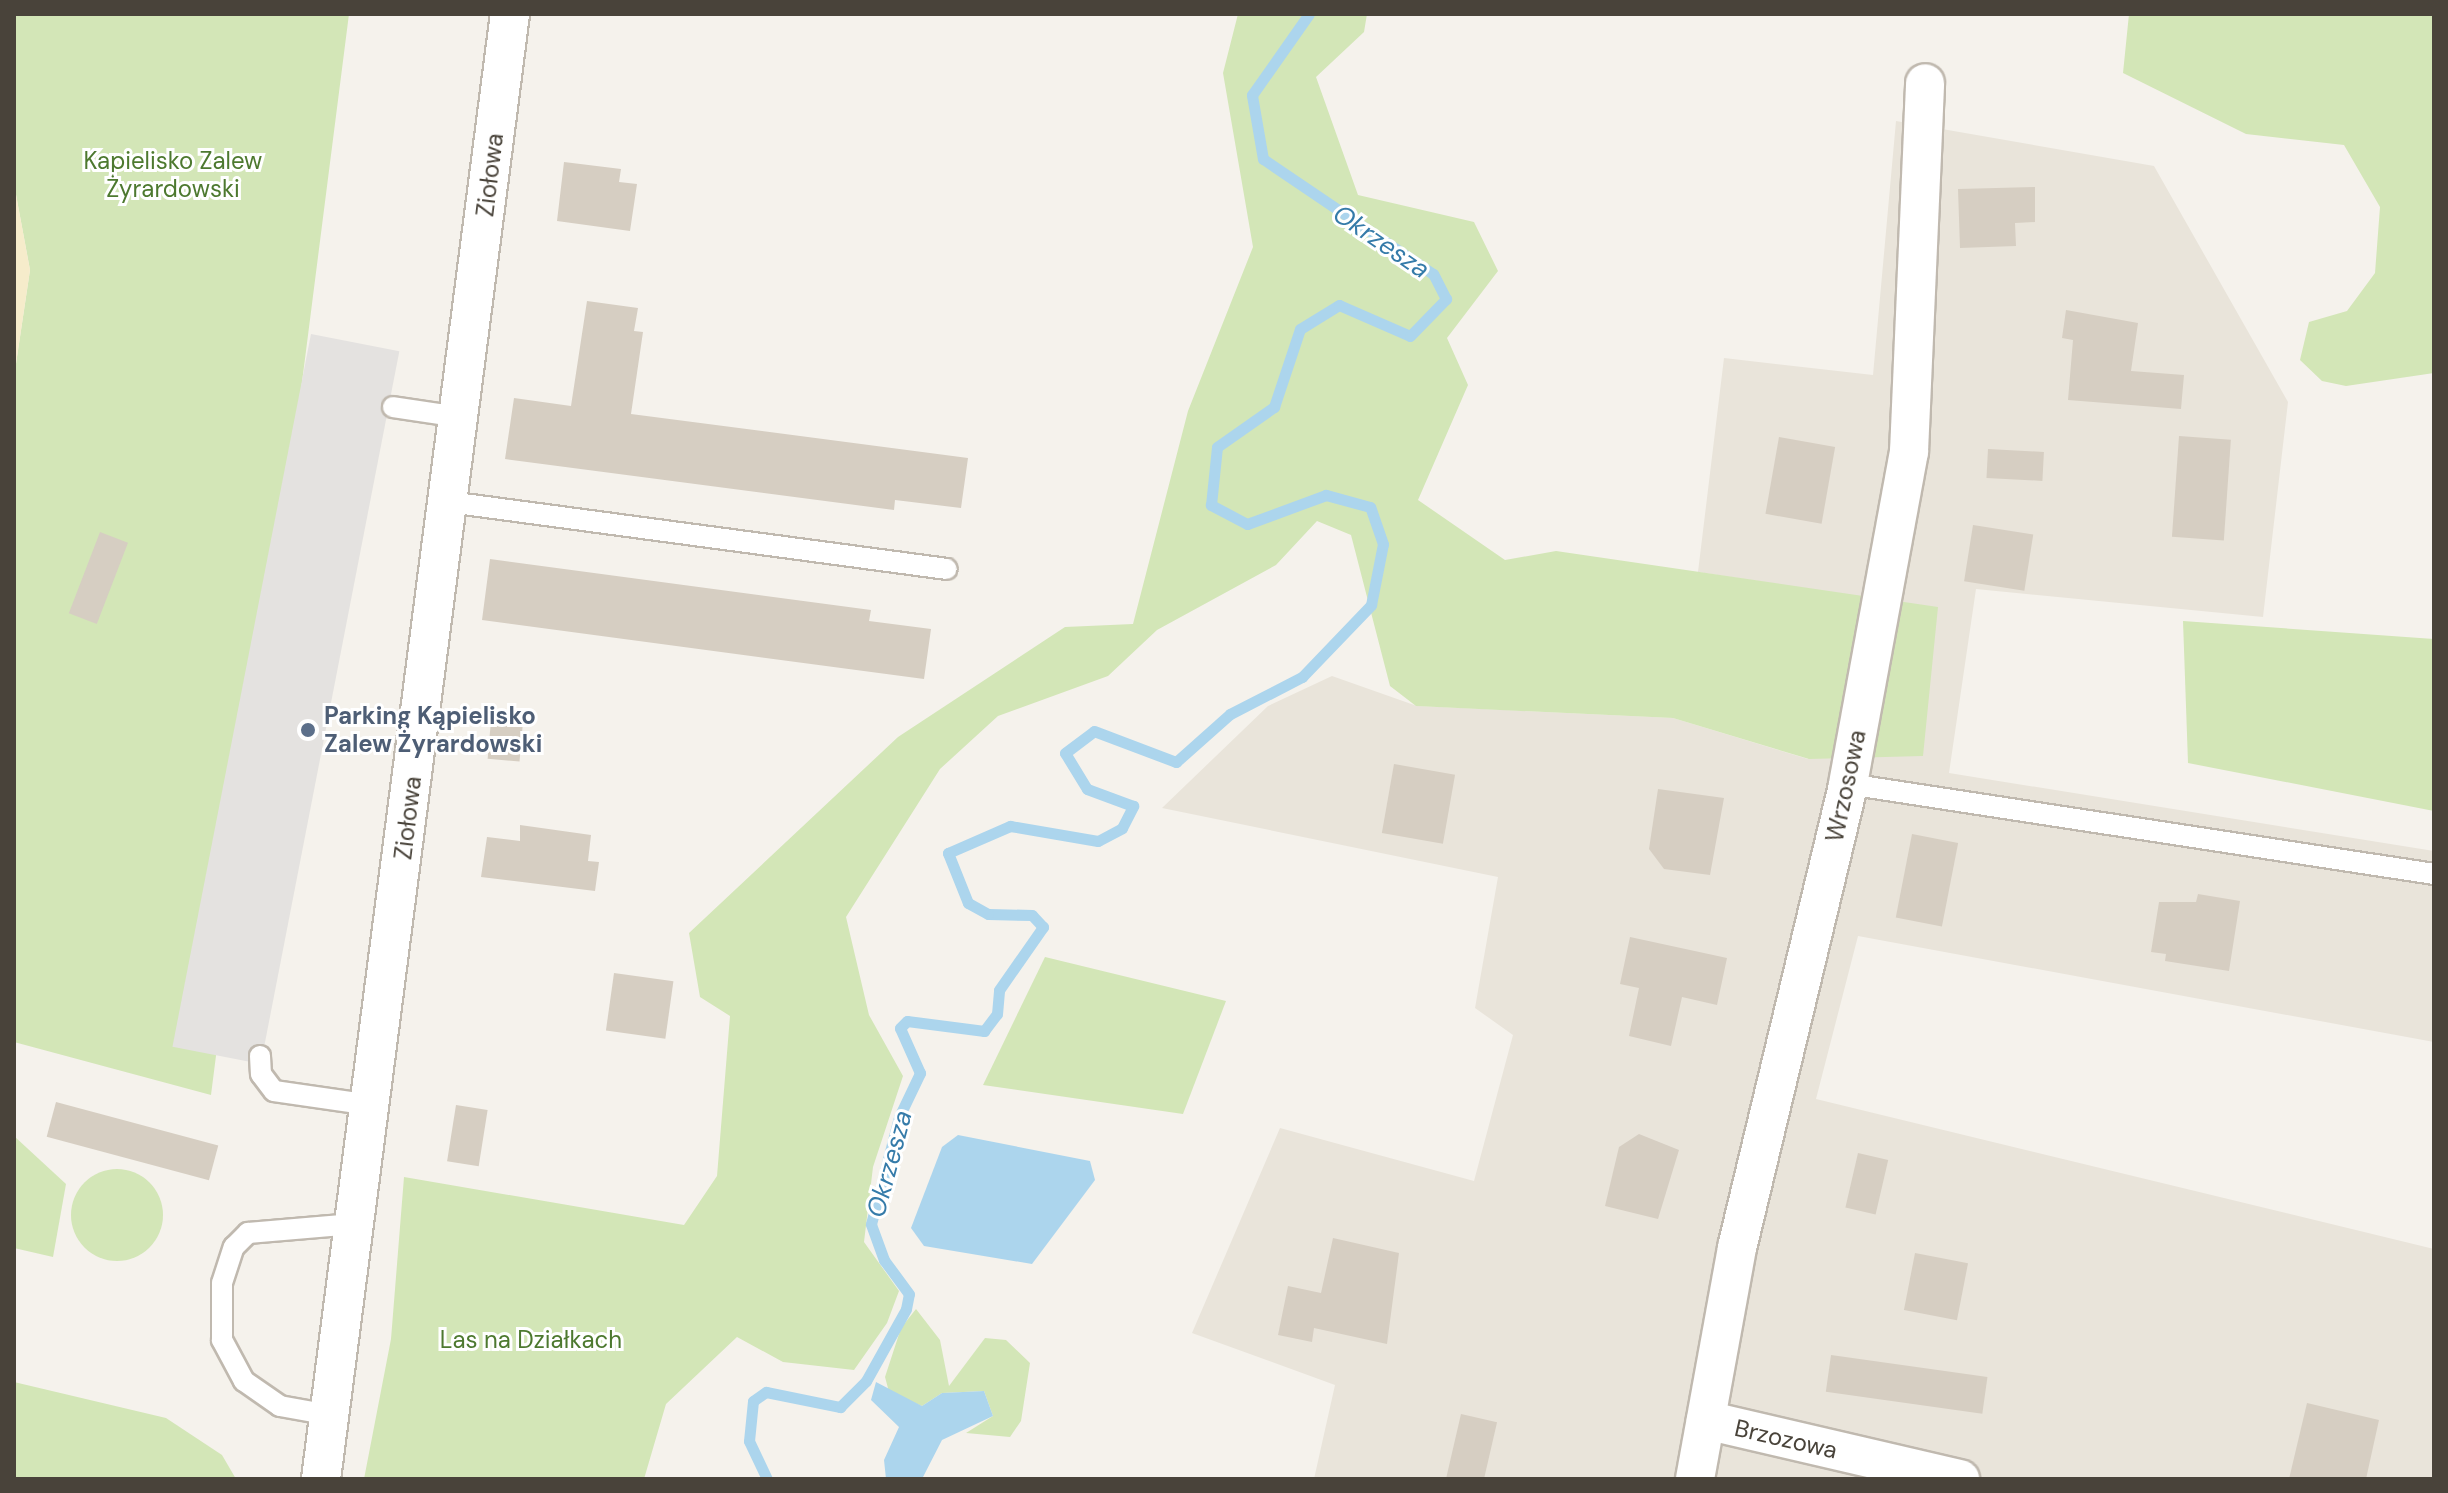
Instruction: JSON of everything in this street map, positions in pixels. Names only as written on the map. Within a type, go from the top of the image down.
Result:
[{"type":"street","name":"Ziołowa","points":[[321,1479],[510,14]]},
{"type":"street","name":"Wrzosowa","points":[[1695,1479],[1737,1248],[1848,784],[1909,452],[1925,83]]},
{"type":"street","name":"Brzozowa","points":[[1706,1420],[1960,1479]]},
{"type":"lane","points":[[393,407],[460,417]]},
{"type":"lane","points":[[449,502],[947,569]]},
{"type":"lane","points":[[1848,784],[2434,874]]},
{"type":"lane","points":[[260,1056],[261,1074],[274,1091],[371,1105]]},
{"type":"lane","points":[[330,1415],[280,1406],[244,1381],[222,1340],[222,1283],[230,1255],[248,1233],[354,1224]]},
{"type":"shaded area","points":[[1896,121],[2154,166],[2288,402],[2263,617],[1976,589],[1949,773],[2434,851],[2434,1042],[1858,936],[1816,1099],[2434,1249],[2434,1479],[1314,1479],[1335,1385],[1192,1333],[1280,1128],[1474,1181],[1513,1035],[1475,1008],[1498,877],[1162,808],[1268,706],[1332,676],[1417,706],[1673,718],[1808,759],[1843,594],[1698,572],[1724,358],[1873,375]]},
{"type":"shaded area","name":"Parking Kąpielisko Zalew Żyrardowski","points":[[311,334],[399,351],[261,1064],[172,1047]]},
{"type":"green space","name":"Kapielisko Zalew Żyrardowski","points":[[14,14],[349,14],[211,1095],[14,1042],[14,377],[30,270],[14,184]]},
{"type":"green space","name":"Las na Działkach","points":[[1238,14],[1367,14],[1364,32],[1316,77],[1358,195],[1474,222],[1498,271],[1447,338],[1468,385],[1418,500],[1505,560],[1556,551],[1938,607],[1923,756],[1809,759],[1673,718],[1416,706],[1390,686],[1351,535],[1317,521],[1276,565],[1157,630],[1108,676],[998,716],[940,769],[846,917],[869,1015],[903,1076],[873,1167],[864,1242],[899,1291],[887,1323],[854,1370],[783,1362],[737,1337],[666,1404],[644,1479],[364,1479],[391,1339],[404,1177],[684,1225],[717,1176],[730,1016],[700,997],[689,933],[898,737],[1065,627],[1133,624],[1188,411],[1253,247],[1223,73]]},
{"type":"green space","points":[[2129,14],[2434,14],[2434,373],[2346,386],[2322,381],[2300,360],[2309,322],[2347,311],[2375,273],[2380,207],[2344,145],[2246,134],[2123,73]]},
{"type":"green space","points":[[2183,621],[2434,639],[2434,811],[2188,763]]},
{"type":"green space","points":[[1045,957],[1226,1001],[1183,1114],[983,1085]]},
{"type":"green space","points":[[14,1136],[66,1184],[53,1257],[14,1248]]},
{"type":"green space","points":[[108,1169],[126,1169],[143,1176],[156,1189],[163,1215],[156,1241],[143,1254],[126,1261],[108,1261],[91,1254],[78,1241],[71,1224],[71,1206],[78,1189],[91,1176]]},
{"type":"green space","points":[[916,1309],[940,1340],[949,1386],[985,1338],[1006,1340],[1030,1363],[1021,1421],[1010,1437],[966,1433],[993,1416],[984,1391],[942,1393],[922,1406],[889,1392],[885,1377],[901,1328]]},
{"type":"green space","points":[[14,1382],[166,1418],[222,1455],[236,1479],[14,1479]]},
{"type":"sand","points":[[14,184],[30,270],[14,377]]},
{"type":"water","points":[[958,1135],[1090,1161],[1095,1180],[1032,1264],[924,1246],[911,1228],[942,1147]]},
{"type":"water","points":[[876,1382],[922,1406],[942,1393],[984,1391],[993,1416],[942,1440],[922,1479],[886,1479],[884,1460],[899,1427],[871,1400]]},
{"type":"building","points":[[564,162],[621,169],[619,182],[637,184],[630,231],[557,221]]},
{"type":"building","points":[[2035,187],[2035,222],[2015,223],[2016,246],[1960,248],[1958,189]]},
{"type":"building","points":[[587,301],[638,308],[634,331],[643,332],[631,414],[968,458],[961,508],[895,500],[894,510],[505,459],[514,398],[571,406]]},
{"type":"building","points":[[2066,310],[2138,323],[2131,371],[2184,375],[2181,409],[2068,400],[2073,340],[2062,338]]},
{"type":"building","points":[[2179,436],[2231,440],[2224,540],[2172,537]]},
{"type":"building","points":[[1779,437],[1835,447],[1822,524],[1765,514]]},
{"type":"building","points":[[1988,449],[2044,452],[2042,481],[1986,478]]},
{"type":"building","points":[[1973,525],[2033,535],[2024,591],[1964,581]]},
{"type":"building","points":[[100,532],[128,543],[97,624],[69,613]]},
{"type":"building","points":[[490,559],[871,610],[869,621],[931,629],[924,679],[482,620]]},
{"type":"building","points":[[492,709],[524,712],[520,762],[488,759]]},
{"type":"building","points":[[1394,764],[1455,775],[1443,844],[1382,833]]},
{"type":"building","points":[[1658,789],[1724,798],[1710,875],[1664,869],[1649,849]]},
{"type":"building","points":[[520,825],[591,835],[588,861],[599,862],[595,891],[481,877],[487,837],[520,841]]},
{"type":"building","points":[[1912,834],[1958,843],[1942,926],[1896,917]]},
{"type":"building","points":[[2198,894],[2240,901],[2229,971],[2165,961],[2166,954],[2151,952],[2159,902],[2196,902]]},
{"type":"building","points":[[1630,937],[1727,958],[1717,1005],[1682,997],[1671,1046],[1629,1036],[1639,988],[1620,984]]},
{"type":"building","points":[[614,973],[673,981],[665,1039],[606,1030]]},
{"type":"building","points":[[56,1102],[218,1145],[209,1180],[47,1137]]},
{"type":"building","points":[[456,1105],[488,1110],[479,1166],[447,1161]]},
{"type":"building","points":[[1639,1134],[1679,1150],[1658,1219],[1605,1206],[1619,1147]]},
{"type":"building","points":[[1858,1153],[1888,1160],[1876,1215],[1845,1208]]},
{"type":"building","points":[[1333,1238],[1399,1253],[1387,1344],[1314,1328],[1312,1342],[1278,1335],[1288,1286],[1321,1293]]},
{"type":"building","points":[[1915,1253],[1968,1263],[1957,1320],[1904,1310]]},
{"type":"building","points":[[1831,1355],[1987,1377],[1982,1414],[1826,1392]]},
{"type":"building","points":[[2307,1403],[2379,1420],[2366,1479],[2289,1479]]},
{"type":"building","points":[[1461,1414],[1497,1422],[1484,1479],[1446,1478]]},
{"type":"waterway","name":"Okrzesza","points":[[767,1479],[749,1441],[753,1401],[766,1392],[840,1407],[866,1381],[906,1309],[909,1294],[884,1260],[871,1224],[899,1117],[920,1073],[900,1028],[907,1021],[984,1031],[997,1014],[999,990],[1043,927],[1032,915],[988,914],[968,903],[948,853],[1010,826],[1098,841],[1122,828],[1133,806],[1087,789],[1065,753],[1094,731],[1176,762],[1230,714],[1302,677],[1371,605],[1383,544],[1370,507],[1326,495],[1247,524],[1211,505],[1217,447],[1274,407],[1300,329],[1339,305],[1410,336],[1446,299],[1433,274],[1263,159],[1252,95],[1309,14]]},
{"type":"place","name":"Parking Kąpielisko Zalew Żyrardowski","points":[[308,730]]}]
